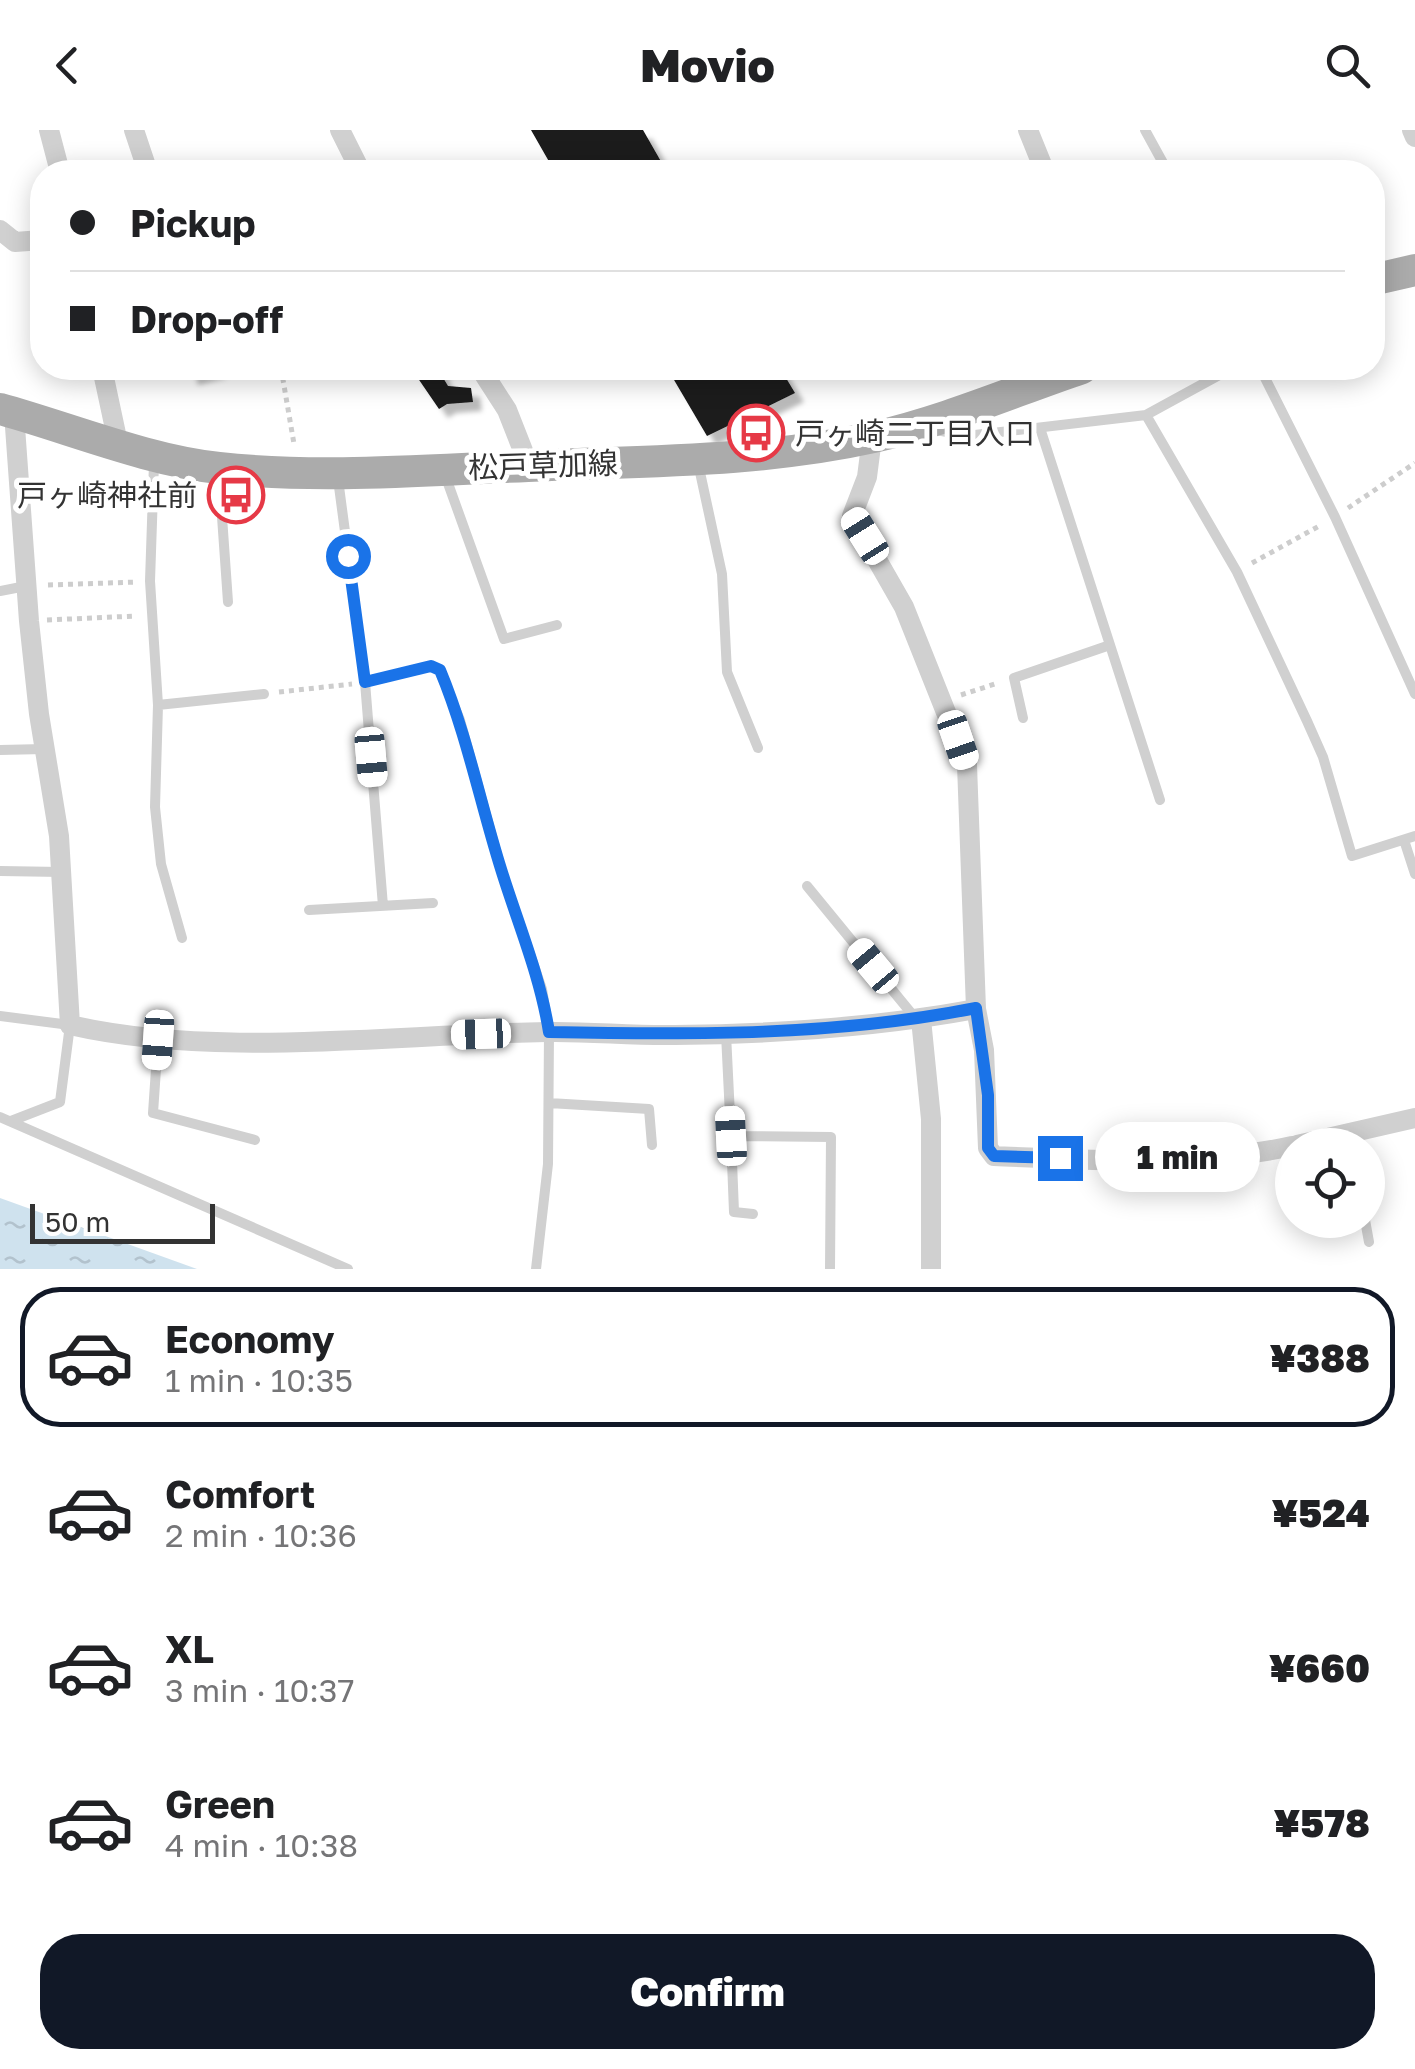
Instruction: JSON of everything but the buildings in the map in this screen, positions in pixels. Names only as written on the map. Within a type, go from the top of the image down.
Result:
[{"type":"main road","points":[[1385,277],[1415,270]]},
{"type":"main road","name":"松戸草加線","points":[[7,411],[154,454],[218,468],[337,473],[697,459],[872,438],[919,426],[1048,380]]},
{"type":"street","points":[[49,130],[57,160]]},
{"type":"street","points":[[134,130],[144,160]]},
{"type":"street","points":[[340,130],[354,160]]},
{"type":"street","points":[[1412,130],[1415,137]]},
{"type":"street","points":[[1031,131],[1041,160]]},
{"type":"street","points":[[0,230],[15,242],[30,241]]},
{"type":"street","points":[[105,380],[118,443]]},
{"type":"street","points":[[487,380],[506,410],[529,466]]},
{"type":"street","points":[[7,411],[44,749],[55,798],[70,1025],[158,1040],[549,1032],[726,1034],[919,1019],[976,1008]]},
{"type":"street","points":[[872,438],[868,477],[852,516],[891,582],[944,701],[967,764],[976,1008],[988,1095],[988,1148],[994,1156],[1185,1161],[1275,1150]]},
{"type":"street","points":[[919,1019],[930,1119],[931,1269]]},
{"type":"street","points":[[1385,1128],[1415,1118]]},
{"type":"lane","points":[[1145,130],[1161,160]]},
{"type":"lane","points":[[919,426],[966,436],[1146,415],[1210,380]]},
{"type":"lane","points":[[1266,380],[1415,694]]},
{"type":"lane","points":[[1146,415],[1237,572],[1307,721],[1323,757],[1352,856],[1409,838],[1415,874]]},
{"type":"lane","points":[[1040,428],[1160,800]]},
{"type":"lane","points":[[154,454],[150,581],[158,705],[155,807],[161,864],[182,938]]},
{"type":"lane","points":[[697,459],[722,574],[726,672],[758,748]]},
{"type":"lane","points":[[218,468],[228,602]]},
{"type":"lane","points":[[443,469],[504,640],[557,624]]},
{"type":"lane","points":[[337,473],[365,682],[383,906]]},
{"type":"lane","points":[[0,591],[27,586]]},
{"type":"lane","points":[[1023,718],[1014,678],[1110,646]]},
{"type":"lane","points":[[365,682],[431,666],[440,670],[460,720],[501,869],[542,989],[549,1032],[548,1164],[536,1269]]},
{"type":"lane","points":[[158,705],[264,694]]},
{"type":"lane","points":[[0,750],[44,749]]},
{"type":"lane","points":[[0,871],[62,872]]},
{"type":"lane","points":[[807,886],[919,1019]]},
{"type":"lane","points":[[309,910],[433,903]]},
{"type":"lane","points":[[0,1016],[70,1025],[60,1102],[6,1119]]},
{"type":"lane","points":[[726,1034],[734,1212],[753,1214]]},
{"type":"lane","points":[[158,1040],[153,1112],[254,1140]]},
{"type":"lane","points":[[549,1104],[648,1110],[652,1145]]},
{"type":"lane","points":[[6,1119],[348,1269]]},
{"type":"lane","points":[[731,1136],[831,1137],[830,1269]]},
{"type":"lane","points":[[1368,1238],[1369,1242]]},
{"type":"path","points":[[284,380],[298,471]]},
{"type":"path","points":[[27,586],[150,581]]},
{"type":"path","points":[[29,621],[152,616]]},
{"type":"path","points":[[944,701],[1014,678]]},
{"type":"path","points":[[264,694],[365,682]]},
{"type":"water","points":[[0,1198],[197,1269],[0,1269]]},
{"type":"place","name":"戸ヶ崎二丁目入口","points":[[756,433]]},
{"type":"place","name":"戸ヶ崎神社前","points":[[236,495]]},
{"type":"route","points":[[348,556],[365,682],[431,666],[440,670],[460,720],[501,869],[542,989],[549,1032],[726,1034],[921,1019],[976,1008],[988,1095],[988,1148],[994,1156],[1060,1158]]}]
